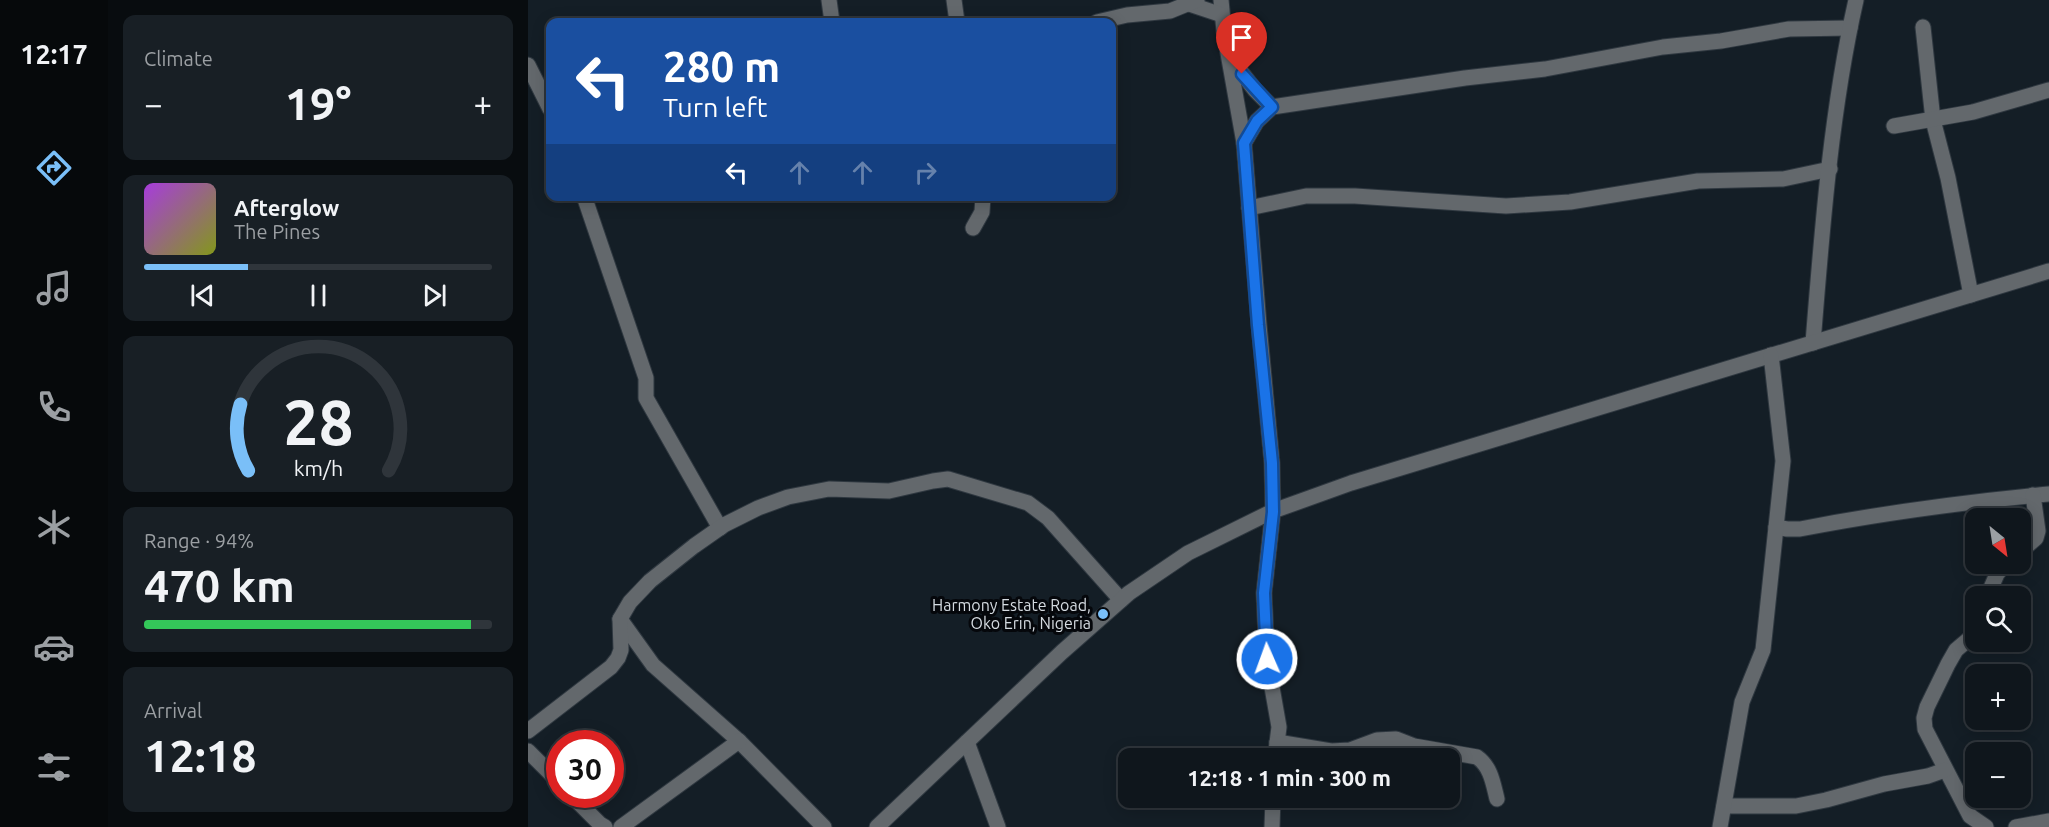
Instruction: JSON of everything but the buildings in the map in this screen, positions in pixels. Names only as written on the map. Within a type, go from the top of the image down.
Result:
[{"type":"street","points":[[829,0],[831,18]]},
{"type":"street","points":[[954,0],[956,18]]},
{"type":"street","points":[[1813,343],[1830,169],[1856,0]]},
{"type":"street","points":[[1114,18],[1170,11],[1193,2],[1222,8],[1244,143],[1258,325],[1268,405],[1273,512],[1264,593],[1267,659],[1279,726],[1276,748]]},
{"type":"street","points":[[1923,27],[1934,120],[1971,295]]},
{"type":"street","points":[[1244,143],[1257,121],[1272,107],[1465,78],[1545,69],[1663,47],[1721,41],[1789,29],[1850,28]]},
{"type":"street","points":[[1230,58],[1255,90],[1272,107]]},
{"type":"street","points":[[528,65],[546,101]]},
{"type":"street","points":[[1894,126],[1973,112],[2049,90]]},
{"type":"street","points":[[1249,208],[1306,196],[1355,196],[1506,206],[1559,203],[1698,181],[1783,179],[1830,169]]},
{"type":"street","points":[[586,201],[646,378],[646,398],[720,528]]},
{"type":"street","points":[[973,228],[979,221],[984,201]]},
{"type":"street","points":[[877,827],[1062,652],[1121,600],[1188,553],[1273,512],[1350,483],[2049,271]]},
{"type":"street","points":[[1720,827],[1742,702],[1763,650],[1783,461],[1771,355]]},
{"type":"street","points":[[528,731],[611,667],[621,650],[620,619],[630,602],[650,582],[720,528],[758,508],[818,491],[854,489],[889,491],[948,479],[1028,503],[1048,518],[1121,600]]},
{"type":"street","points":[[1776,526],[1800,529],[1873,515],[1962,502],[2041,494],[2038,531],[2036,538],[2031,542]]},
{"type":"street","points":[[620,619],[653,665],[739,741],[824,827]]},
{"type":"street","points":[[1965,642],[1956,650],[1927,707],[1924,718],[1925,729],[1970,816],[1986,827]]},
{"type":"street","points":[[1277,742],[1331,752],[1350,750],[1377,740],[1396,739],[1414,746],[1477,757],[1484,763],[1490,774],[1497,799]]},
{"type":"street","points":[[621,827],[739,741]]},
{"type":"street","points":[[968,742],[998,827]]},
{"type":"street","points":[[528,751],[546,769]]},
{"type":"street","points":[[1724,806],[1796,806],[1884,784],[1928,776],[1945,770]]},
{"type":"street","points":[[584,808],[605,827]]},
{"type":"street","points":[[1272,827],[1273,808]]},
{"type":"street","points":[[2016,827],[2049,821]]},
{"type":"place","name":"Harmony Estate Road, Oko Erin, Nigeria","points":[[1103,614]]},
{"type":"route","points":[[1242,74],[1272,107],[1257,121],[1244,143],[1258,325],[1268,405],[1272,463],[1273,512],[1264,593],[1267,659]]}]
